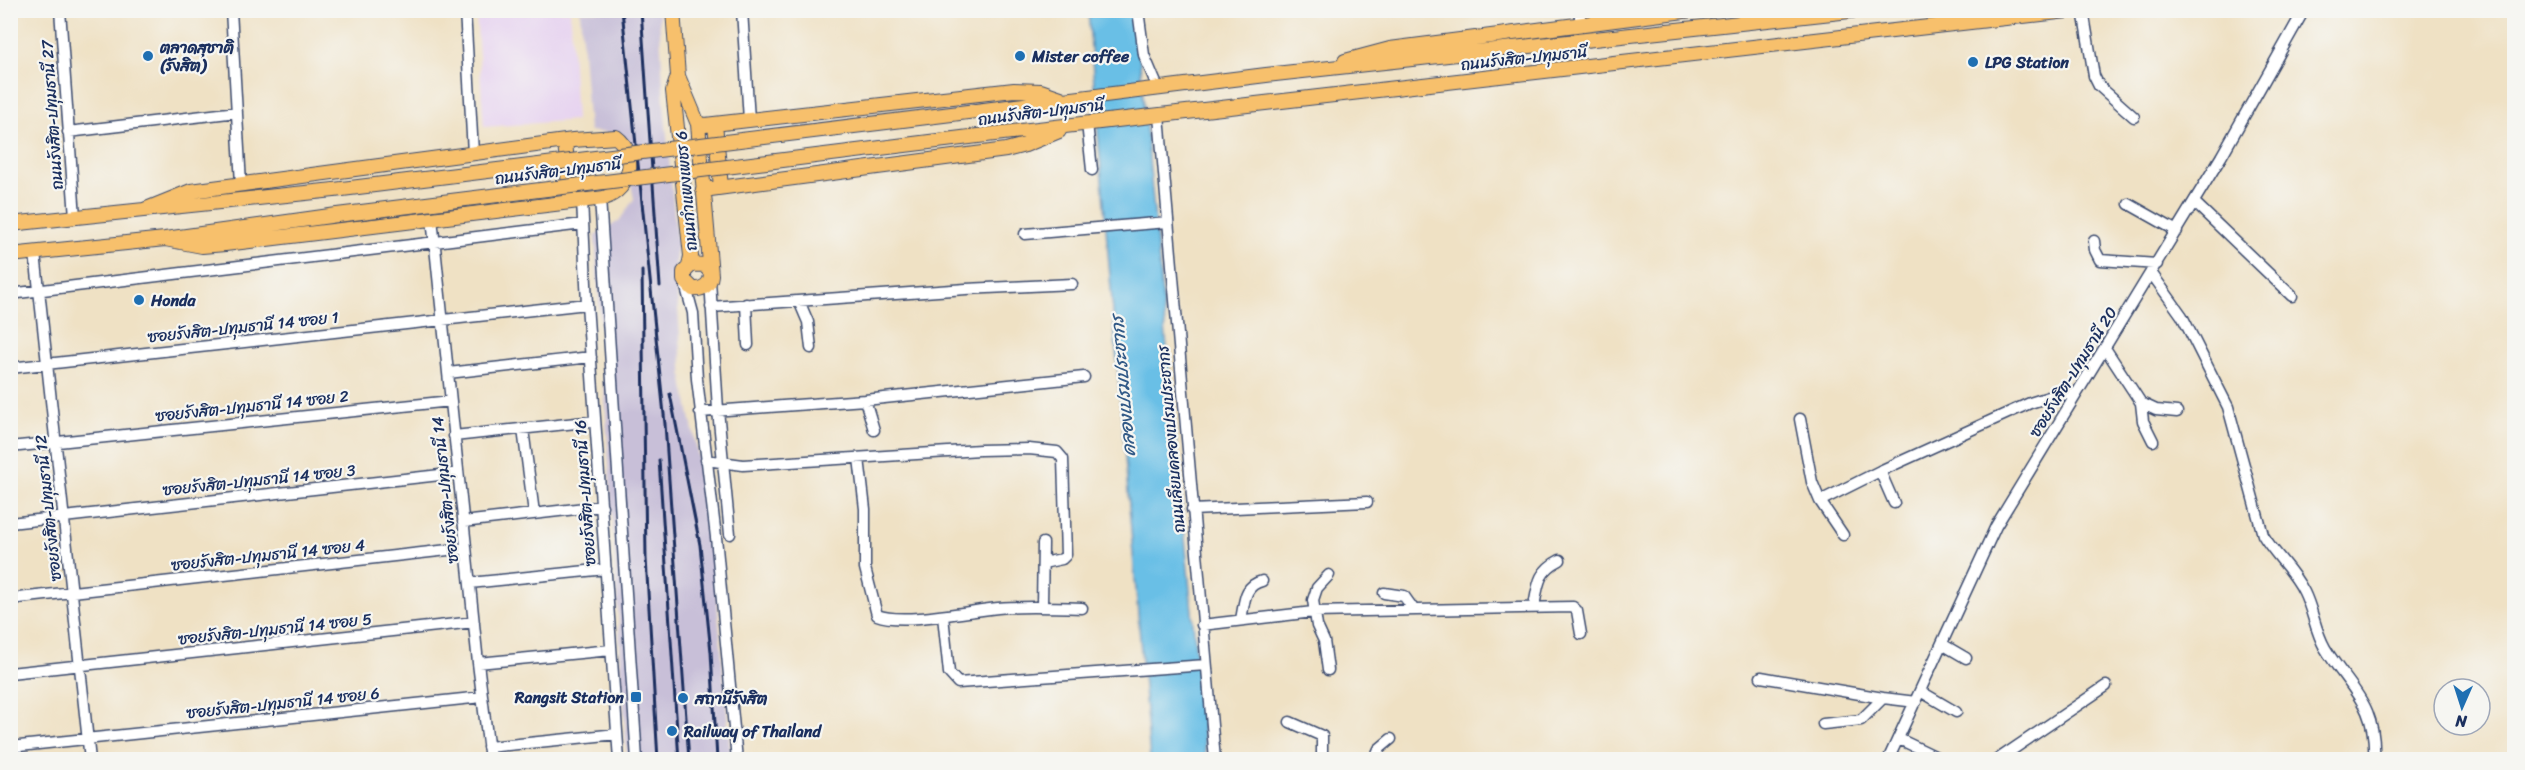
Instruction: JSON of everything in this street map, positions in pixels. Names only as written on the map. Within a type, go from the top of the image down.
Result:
[{"type":"main road","name":"ถนนกำแพงเพชร 6","points":[[673,10],[678,76],[698,124],[707,280]]},
{"type":"main road","points":[[1320,69],[1380,51],[1580,17],[1692,10]]},
{"type":"main road","name":"ถนนรังสิต-ปทุมธานี","points":[[10,224],[334,190],[1320,69],[1668,33],[1859,10]]},
{"type":"main road","name":"ถนนรังสิต-ปทุมธานี","points":[[10,255],[165,239],[337,214],[986,135],[2076,10]]},
{"type":"main road","name":"ถนนกำแพงเพชร 6","points":[[678,76],[673,91],[691,256],[689,266]]},
{"type":"main road","points":[[698,124],[715,124],[1014,90],[1041,91],[1066,99]]},
{"type":"main road","points":[[715,124],[721,187]]},
{"type":"main road","points":[[703,190],[1006,150],[1025,145],[1072,125]]},
{"type":"main road","points":[[144,210],[191,191],[565,141],[616,137],[622,142],[629,161],[626,183],[616,194],[600,198],[202,246],[165,239]]},
{"type":"main road","points":[[565,141],[576,200]]},
{"type":"main road","points":[[701,263],[707,280],[693,289],[684,280],[684,272],[689,266],[701,263]]},
{"type":"street","name":"ถนนรังสิต-ปทุมธานี 27","points":[[60,10],[75,217]]},
{"type":"street","points":[[231,10],[241,184]]},
{"type":"street","points":[[465,10],[473,153]]},
{"type":"street","points":[[742,10],[748,120]]},
{"type":"street","points":[[1138,10],[1144,55],[1152,89]]},
{"type":"street","points":[[2083,10],[2094,76],[2099,86],[2134,117]]},
{"type":"street","name":"ซอยรังสิต-ปทุมธานี 20","points":[[1888,759],[1989,539],[2155,269],[2304,10]]},
{"type":"street","points":[[68,132],[237,112]]},
{"type":"street","name":"ถนนเลียบคลองเปรมประชากร","points":[[1154,116],[1166,222],[1204,665],[1215,759]]},
{"type":"street","points":[[1090,123],[1092,170]]},
{"type":"street","points":[[600,198],[637,759]]},
{"type":"street","name":"ซอยรังสิต-ปทุมธานี 16","points":[[576,200],[583,225],[618,759]]},
{"type":"street","points":[[2194,202],[2292,296]]},
{"type":"street","points":[[2129,204],[2177,231]]},
{"type":"street","name":"ซอยรังสิต-ปทุมธานี 14","points":[[432,218],[490,759]]},
{"type":"street","points":[[1025,234],[1166,222]]},
{"type":"street","points":[[10,294],[583,225]]},
{"type":"street","points":[[2094,241],[2100,260],[2155,269],[2182,316],[2233,418],[2264,535],[2271,548],[2304,590],[2319,637],[2366,707],[2372,724],[2374,759]]},
{"type":"street","name":"ซอยรังสิต-ปทุมธานี 12","points":[[35,253],[90,759]]},
{"type":"street","points":[[684,280],[693,312],[700,412],[737,759]]},
{"type":"street","points":[[707,280],[730,534]]},
{"type":"street","points":[[693,312],[698,294],[707,280]]},
{"type":"street","points":[[711,307],[1072,284]]},
{"type":"street","points":[[799,302],[808,322],[811,348]]},
{"type":"street","name":"ซอยรังสิต-ปทุมธานี 14 ซอย 1","points":[[10,368],[587,304]]},
{"type":"street","points":[[746,304],[748,345]]},
{"type":"street","points":[[2105,348],[2141,403],[2143,421],[2154,441]]},
{"type":"street","points":[[448,373],[591,357]]},
{"type":"street","points":[[700,412],[865,400],[1084,377]]},
{"type":"street","points":[[1820,501],[1880,471],[2030,403],[2052,396],[2077,393]]},
{"type":"street","name":"ซอยรังสิต-ปทุมธานี 14 ซอย 2","points":[[10,447],[451,400]]},
{"type":"street","points":[[865,400],[874,430]]},
{"type":"street","points":[[2141,403],[2156,410],[2177,412]]},
{"type":"street","points":[[1800,419],[1812,482],[1820,501],[1843,535]]},
{"type":"street","points":[[454,436],[595,421]]},
{"type":"street","points":[[523,429],[534,513]]},
{"type":"street","points":[[706,460],[742,465],[980,450],[1029,449],[1057,452],[1063,459],[1066,555],[1062,559],[1043,563]]},
{"type":"street","points":[[859,458],[865,508],[865,568],[876,615],[944,616],[1042,606],[1082,608]]},
{"type":"street","points":[[1880,471],[1894,503]]},
{"type":"street","name":"ซอยรังสิต-ปทุมธานี 14 ซอย 3","points":[[10,523],[458,473]]},
{"type":"street","points":[[1192,510],[1367,502]]},
{"type":"street","points":[[464,522],[602,506]]},
{"type":"street","points":[[1042,606],[1043,543]]},
{"type":"street","name":"ซอยรังสิต-ปทุมธานี 14 ซอย 4","points":[[10,599],[466,548]]},
{"type":"street","points":[[1534,607],[1542,574],[1547,567],[1560,560]]},
{"type":"street","points":[[470,583],[606,569]]},
{"type":"street","points":[[1328,670],[1324,641],[1313,612],[1314,593],[1329,575]]},
{"type":"street","points":[[1241,619],[1247,590],[1253,584],[1262,581]]},
{"type":"street","points":[[1384,593],[1404,596],[1414,610]]},
{"type":"street","points":[[1202,625],[1313,612],[1534,607],[1576,608],[1581,634]]},
{"type":"street","points":[[944,616],[949,673],[958,683],[1204,665]]},
{"type":"street","name":"ซอยรังสิต-ปทุมธานี 14 ซอย 5","points":[[10,673],[474,622]]},
{"type":"street","points":[[1942,644],[1966,658]]},
{"type":"street","points":[[478,663],[610,650]]},
{"type":"street","points":[[1761,678],[1883,698],[1918,697],[1956,712]]},
{"type":"street","points":[[1997,759],[2106,686]]},
{"type":"street","name":"ซอยรังสิต-ปทุมธานี 14 ซอย 6","points":[[10,747],[482,697]]},
{"type":"street","points":[[1823,724],[1861,720],[1883,698]]},
{"type":"street","points":[[1290,722],[1322,736],[1322,759]]},
{"type":"street","points":[[488,747],[617,734]]},
{"type":"street","points":[[1374,759],[1379,749],[1391,739]]},
{"type":"street","points":[[1899,739],[1943,759]]},
{"type":"shaded area","points":[[476,11],[570,11],[576,120],[484,127]]},
{"type":"shaded area","points":[[580,11],[659,11],[664,105],[677,244],[675,264],[683,381],[704,485],[715,578],[731,759],[627,759],[595,236],[619,221],[634,199],[621,134],[589,131]]},
{"type":"water","name":"คลองเปรมประชากร","points":[[1088,11],[1135,11],[1206,759],[1150,759]]},
{"type":"railway","points":[[622,10],[665,424],[689,760]]},
{"type":"railway","points":[[641,10],[660,286]]},
{"type":"railway","points":[[642,271],[646,558],[658,760]]},
{"type":"railway","points":[[670,394],[700,545],[711,652],[717,760]]},
{"type":"railway","points":[[659,460],[679,760]]},
{"type":"place","name":"ตลาดสุชาติ (รังสิต)","points":[[148,56]]},
{"type":"place","name":"Mister coffee","points":[[1020,56]]},
{"type":"place","name":"LPG Station","points":[[1973,62]]},
{"type":"place","name":"Honda","points":[[139,300]]},
{"type":"place","name":"Rangsit Station","points":[[636,697]]},
{"type":"place","name":"สถานีรังสิต","points":[[683,698]]},
{"type":"place","name":"Railway of Thailand","points":[[672,731]]}]
